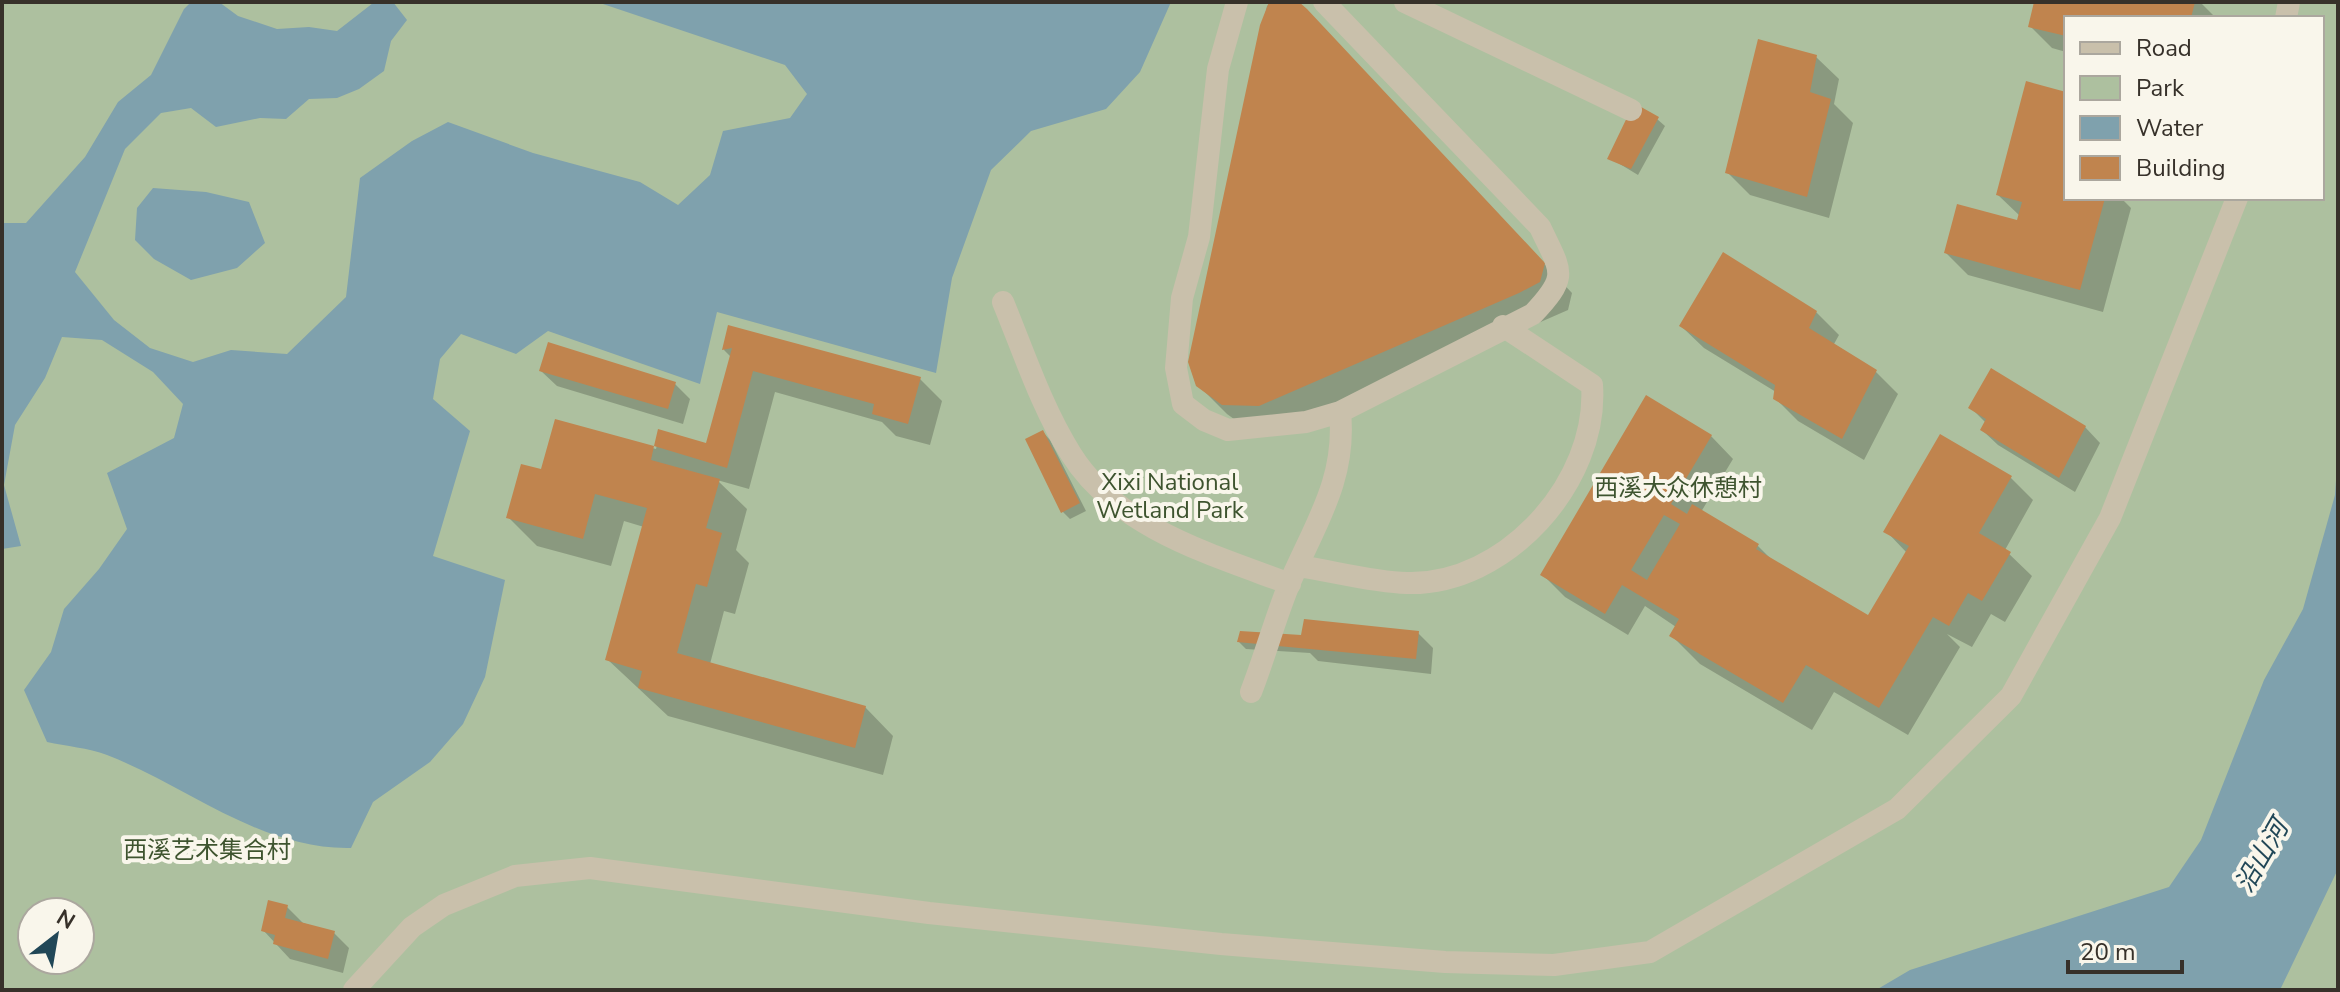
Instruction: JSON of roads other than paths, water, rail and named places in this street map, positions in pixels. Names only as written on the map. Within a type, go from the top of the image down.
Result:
[{"type":"street","points":[[1237,2],[1218,69],[1199,237],[1182,298],[1176,368],[1183,404],[1204,420],[1228,430],[1270,428],[1340,412],[1503,326],[1533,314],[1555,290],[1560,270],[1540,227],[1324,2]]},
{"type":"street","points":[[1405,2],[1631,110]]},
{"type":"street","points":[[354,990],[412,927],[444,905],[515,876],[590,868],[929,913],[1221,944],[1445,962],[1554,965],[1650,952],[1897,809],[2011,696],[2110,518],[2236,200]]},
{"type":"street","points":[[1003,302],[1038,389],[1072,455],[1109,499],[1156,529],[1294,575],[1407,583],[1463,575],[1497,557],[1536,525],[1562,489],[1583,447],[1593,406],[1592,385],[1503,326]]},
{"type":"street","points":[[1251,692],[1294,575],[1320,524],[1343,441],[1340,412]]},
{"type":"water","points":[[191,2],[219,2],[238,16],[277,29],[309,27],[337,31],[373,3],[393,2],[407,20],[391,41],[384,71],[359,89],[337,98],[309,99],[286,119],[260,118],[216,127],[191,108],[161,113],[125,149],[75,272],[114,320],[150,348],[193,362],[231,350],[287,354],[346,297],[360,178],[412,141],[448,122],[533,153],[640,182],[678,205],[710,175],[723,131],[790,118],[807,94],[785,65],[597,2],[1171,2],[1140,72],[1106,109],[1031,131],[991,170],[952,278],[936,373],[717,312],[700,384],[548,331],[516,354],[461,334],[440,359],[433,399],[470,431],[433,556],[505,580],[485,677],[463,724],[430,762],[373,802],[351,848],[318,846],[286,839],[226,814],[107,755],[47,742],[24,690],[51,652],[64,609],[99,569],[127,529],[107,473],[174,438],[183,404],[153,372],[102,340],[62,337],[45,378],[15,425],[4,485],[21,546],[2,549],[2,223],[26,223],[85,157],[118,102],[151,75],[184,9]]},
{"type":"water","points":[[153,188],[206,192],[249,202],[265,243],[237,268],[191,280],[154,259],[135,240],[137,208]]},
{"type":"water","name":"沿山河","points":[[2338,450],[2338,869],[2280,990],[1876,990],[1910,970],[2169,887],[2201,840],[2264,680],[2303,609],[2335,495]]},
{"type":"park label","name":"西溪大众休憩村","points":[[1678,488]]},
{"type":"park label","name":"Xixi National Wetland Park","points":[[1170,496]]},
{"type":"park label","name":"西溪艺术集合村","points":[[207,850]]}]
